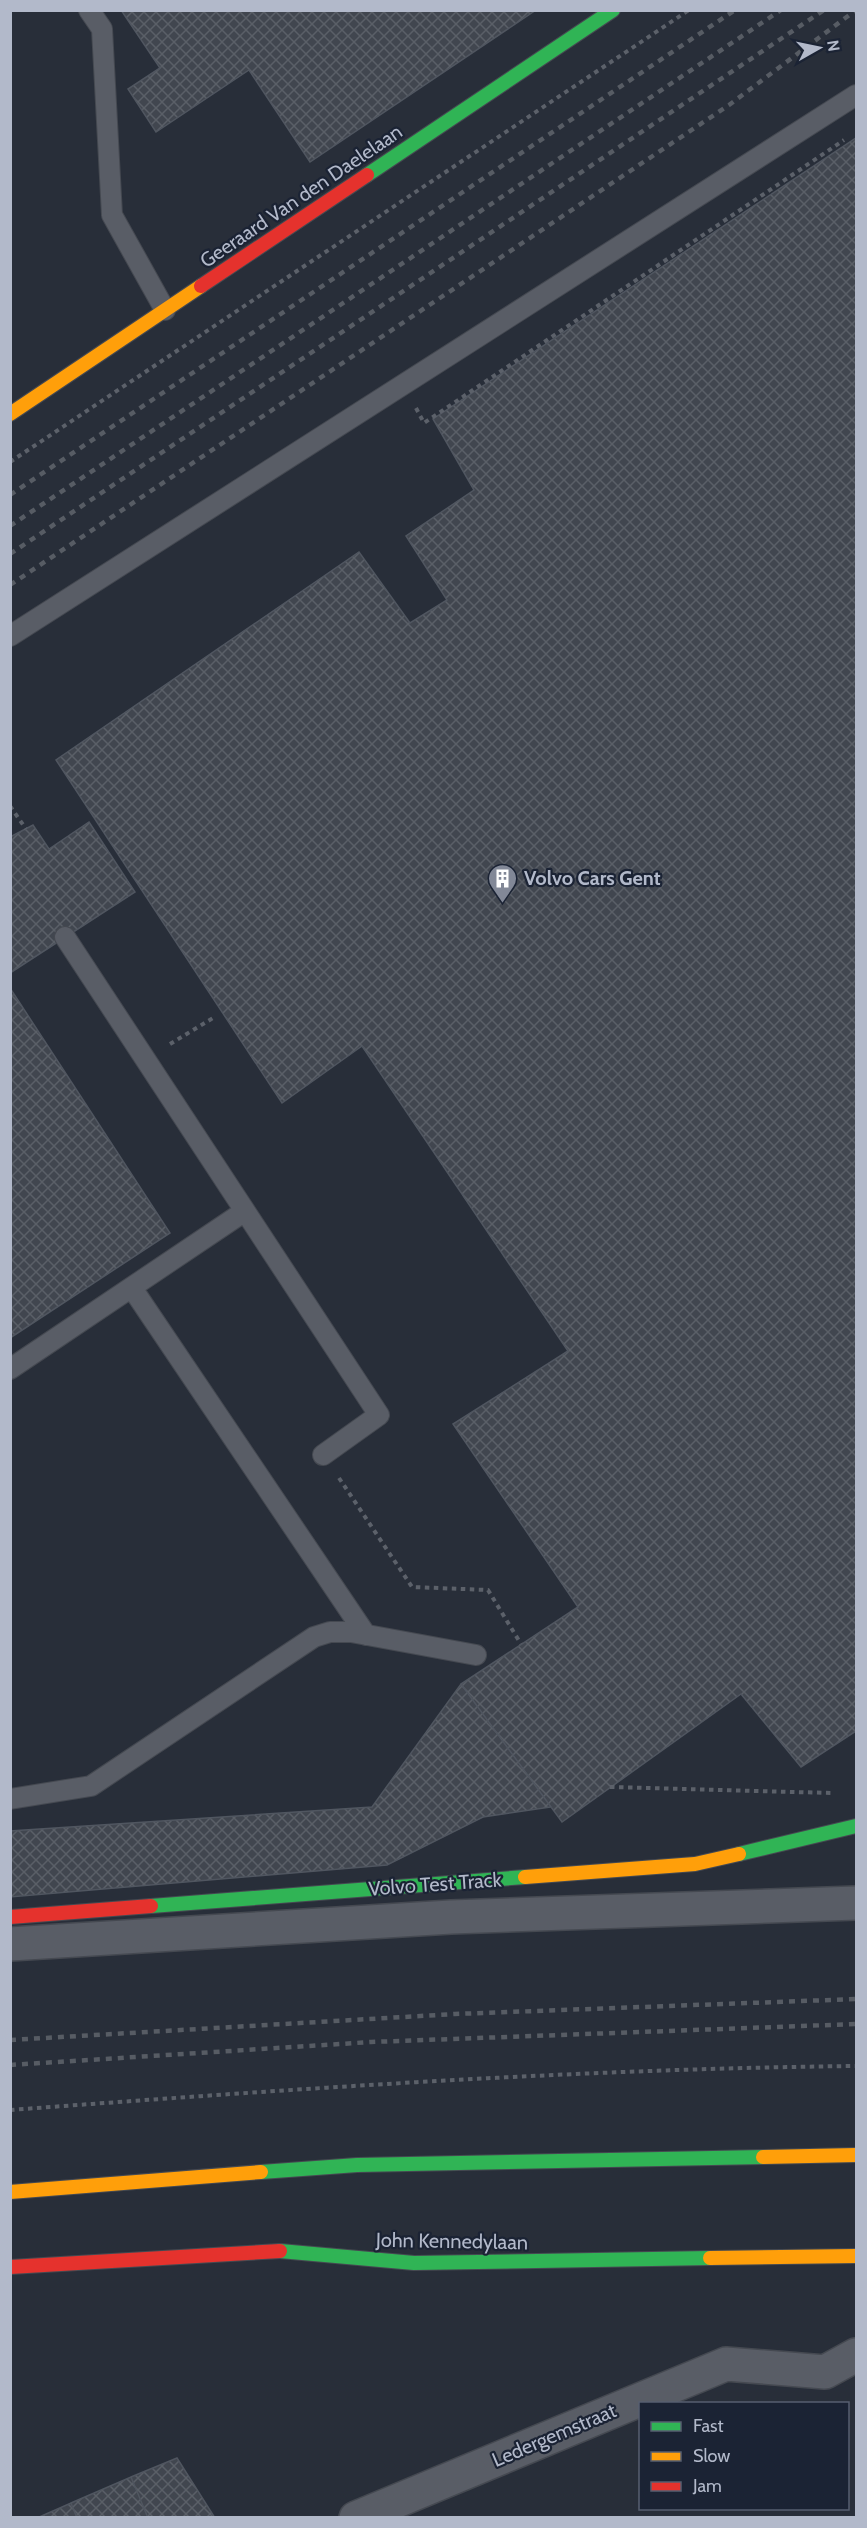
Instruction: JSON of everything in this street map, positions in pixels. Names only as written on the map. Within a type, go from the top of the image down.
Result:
[{"type":"main road","name":"Geeraard Van den Daelelaan","points":[[10,414],[613,10]]},
{"type":"main road","name":"Volvo Test Track","points":[[10,1917],[695,1864],[856,1826]]},
{"type":"main road","points":[[10,2193],[357,2165],[856,2155]]},
{"type":"main road","name":"John Kennedylaan","points":[[10,2267],[217,2253],[297,2251],[414,2263],[856,2256]]},
{"type":"street","name":"Volvo Test Track","points":[[10,1944],[451,1917],[856,1903]]},
{"type":"street","name":"Ledergemstraat","points":[[356,2517],[726,2364],[825,2372],[856,2355]]},
{"type":"lane","points":[[89,10],[102,29],[112,215],[165,310]]},
{"type":"lane","points":[[10,636],[856,94]]},
{"type":"lane","points":[[65,937],[379,1415],[323,1455]]},
{"type":"lane","points":[[10,1369],[245,1211]]},
{"type":"lane","points":[[132,1288],[366,1635]]},
{"type":"lane","points":[[10,1799],[91,1786],[301,1644],[330,1632],[366,1635],[476,1655]]},
{"type":"path","points":[[10,462],[689,10]]},
{"type":"path","points":[[10,806],[26,829]]},
{"type":"path","points":[[323,1455],[412,1587],[488,1590],[521,1644]]},
{"type":"path","points":[[610,1788],[833,1793]]},
{"type":"path","points":[[10,2110],[346,2085],[750,2067],[856,2066]]},
{"type":"building","points":[[121,10],[536,10],[310,162],[249,70],[156,132],[128,89],[160,68]]},
{"type":"building","name":"Volvo Cars Gent","points":[[856,138],[856,1731],[801,1767],[741,1694],[562,1822],[461,1684],[578,1607],[453,1424],[568,1351],[362,1046],[282,1103],[56,760],[359,552],[410,623],[447,600],[406,536],[474,490],[433,419]]},
{"type":"building","points":[[89,822],[135,892],[10,973],[10,837],[33,825],[49,849]]},
{"type":"building","points":[[10,988],[170,1233],[10,1338]]},
{"type":"building","points":[[461,1684],[551,1807],[483,1817],[387,1865],[10,1897],[10,1831],[372,1807]]},
{"type":"building","points":[[177,2458],[215,2518],[148,2518],[131,2477]]},
{"type":"building","points":[[131,2477],[148,2518],[77,2518],[71,2503]]},
{"type":"building","points":[[71,2503],[77,2518],[37,2518]]},
{"type":"railway","points":[[10,495],[735,10]]},
{"type":"railway","points":[[10,526],[781,10]]},
{"type":"railway","points":[[10,554],[824,10]]},
{"type":"railway","points":[[10,585],[729,105],[856,10]]},
{"type":"railway","points":[[10,2040],[455,2014],[856,1999]]},
{"type":"railway","points":[[10,2065],[371,2042],[856,2024]]},
{"type":"traffic: fast","points":[[367,175],[613,10]]},
{"type":"traffic: fast","points":[[739,1854],[856,1826]]},
{"type":"traffic: fast","points":[[151,1906],[525,1877]]},
{"type":"traffic: fast","points":[[261,2172],[357,2165],[763,2157]]},
{"type":"traffic: fast","points":[[280,2251],[414,2263],[710,2258]]},
{"type":"traffic: slow","points":[[10,414],[201,286]]},
{"type":"traffic: slow","points":[[525,1877],[695,1864],[739,1854]]},
{"type":"traffic: slow","points":[[763,2157],[856,2155]]},
{"type":"traffic: slow","points":[[10,2192],[261,2172]]},
{"type":"traffic: slow","points":[[710,2258],[856,2256]]},
{"type":"traffic: jam","points":[[201,286],[367,175]]},
{"type":"traffic: jam","points":[[10,1917],[151,1906]]},
{"type":"traffic: jam","points":[[10,2267],[280,2251]]},
{"type":"place","name":"Volvo Cars Gent","points":[[503,904]]}]
